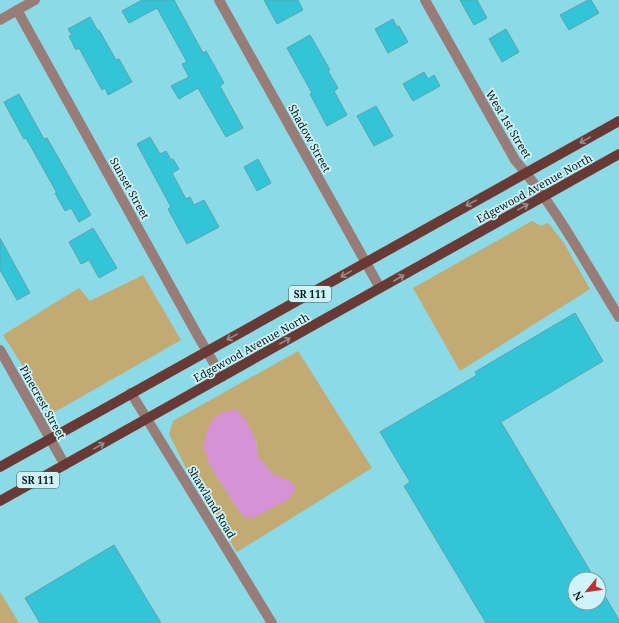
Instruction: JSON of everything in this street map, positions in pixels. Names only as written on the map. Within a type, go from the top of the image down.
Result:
[{"type":"main road","name":"Edgewood Avenue North","points":[[0,467],[619,121]]},
{"type":"main road","name":"Edgewood Avenue North","points":[[0,501],[619,154]]},
{"type":"street","points":[[0,20],[35,0]]},
{"type":"street","name":"Shadow Street","points":[[218,0],[380,288]]},
{"type":"street","name":"West 1st Street","points":[[425,0],[515,160],[543,196],[619,317]]},
{"type":"street","name":"Sunset Street","points":[[17,10],[222,377]]},
{"type":"street","name":"Pinecrest Street","points":[[0,350],[65,465]]},
{"type":"street","name":"Shawland Road","points":[[131,394],[272,623]]},
{"type":"shaded area","points":[[532,221],[541,226],[548,223],[564,243],[590,289],[460,371],[413,288]]},
{"type":"shaded area","points":[[143,275],[181,340],[53,413],[3,335],[79,288],[90,301]]},
{"type":"shaded area","points":[[298,351],[372,468],[237,552],[190,476],[169,434],[173,421]],"holes":[[[256,440],[258,457],[273,474],[292,482],[244,517],[211,467],[208,461],[208,455]]]},
{"type":"shaded area","points":[[236,409],[245,419],[256,440],[258,457],[273,474],[292,482],[295,490],[289,499],[253,518],[244,517],[233,502],[211,467],[208,461],[208,455],[203,449],[209,427],[215,417],[227,411]]},
{"type":"shaded area","points":[[0,592],[19,623],[0,623]]},
{"type":"building","points":[[142,0],[174,0],[203,53],[206,51],[224,83],[220,86],[243,128],[226,137],[198,88],[179,99],[171,86],[189,77],[182,64],[187,62],[157,8],[129,23],[122,11]]},
{"type":"building","points":[[264,0],[298,0],[303,10],[277,24]]},
{"type":"building","points":[[460,0],[477,0],[487,18],[474,25]]},
{"type":"building","points":[[588,0],[591,0],[599,13],[569,30],[560,15]]},
{"type":"building","points":[[90,17],[116,60],[119,59],[132,82],[108,95],[105,88],[102,90],[79,48],[76,50],[69,36],[72,35],[68,29]]},
{"type":"building","points":[[393,19],[397,27],[399,26],[408,42],[388,53],[375,29]]},
{"type":"building","points":[[506,29],[519,52],[502,62],[489,39]]},
{"type":"building","points":[[310,35],[330,70],[328,71],[338,88],[334,91],[347,115],[327,126],[310,94],[312,93],[287,48]]},
{"type":"building","points":[[424,72],[428,79],[434,75],[440,86],[413,101],[403,84]]},
{"type":"building","points":[[19,94],[44,139],[47,138],[91,215],[79,222],[71,208],[65,211],[55,193],[57,193],[26,138],[24,139],[4,102]]},
{"type":"building","points":[[376,106],[393,136],[374,146],[357,116]]},
{"type":"building","points":[[150,137],[160,154],[166,151],[171,160],[173,159],[179,169],[172,173],[186,199],[190,197],[194,205],[204,200],[219,227],[187,244],[168,209],[171,207],[137,144]]},
{"type":"building","points":[[258,159],[271,183],[257,191],[244,167]]},
{"type":"building","points":[[93,228],[117,268],[99,278],[89,260],[81,264],[69,242]]},
{"type":"building","points":[[0,238],[30,293],[17,300],[0,270]]},
{"type":"building","points":[[575,313],[603,361],[501,422],[590,571],[567,571],[567,611],[607,611],[607,600],[619,620],[619,623],[486,623],[404,486],[410,482],[380,432],[477,375],[475,372]]},
{"type":"building","points":[[114,545],[161,623],[40,623],[25,598]]}]
